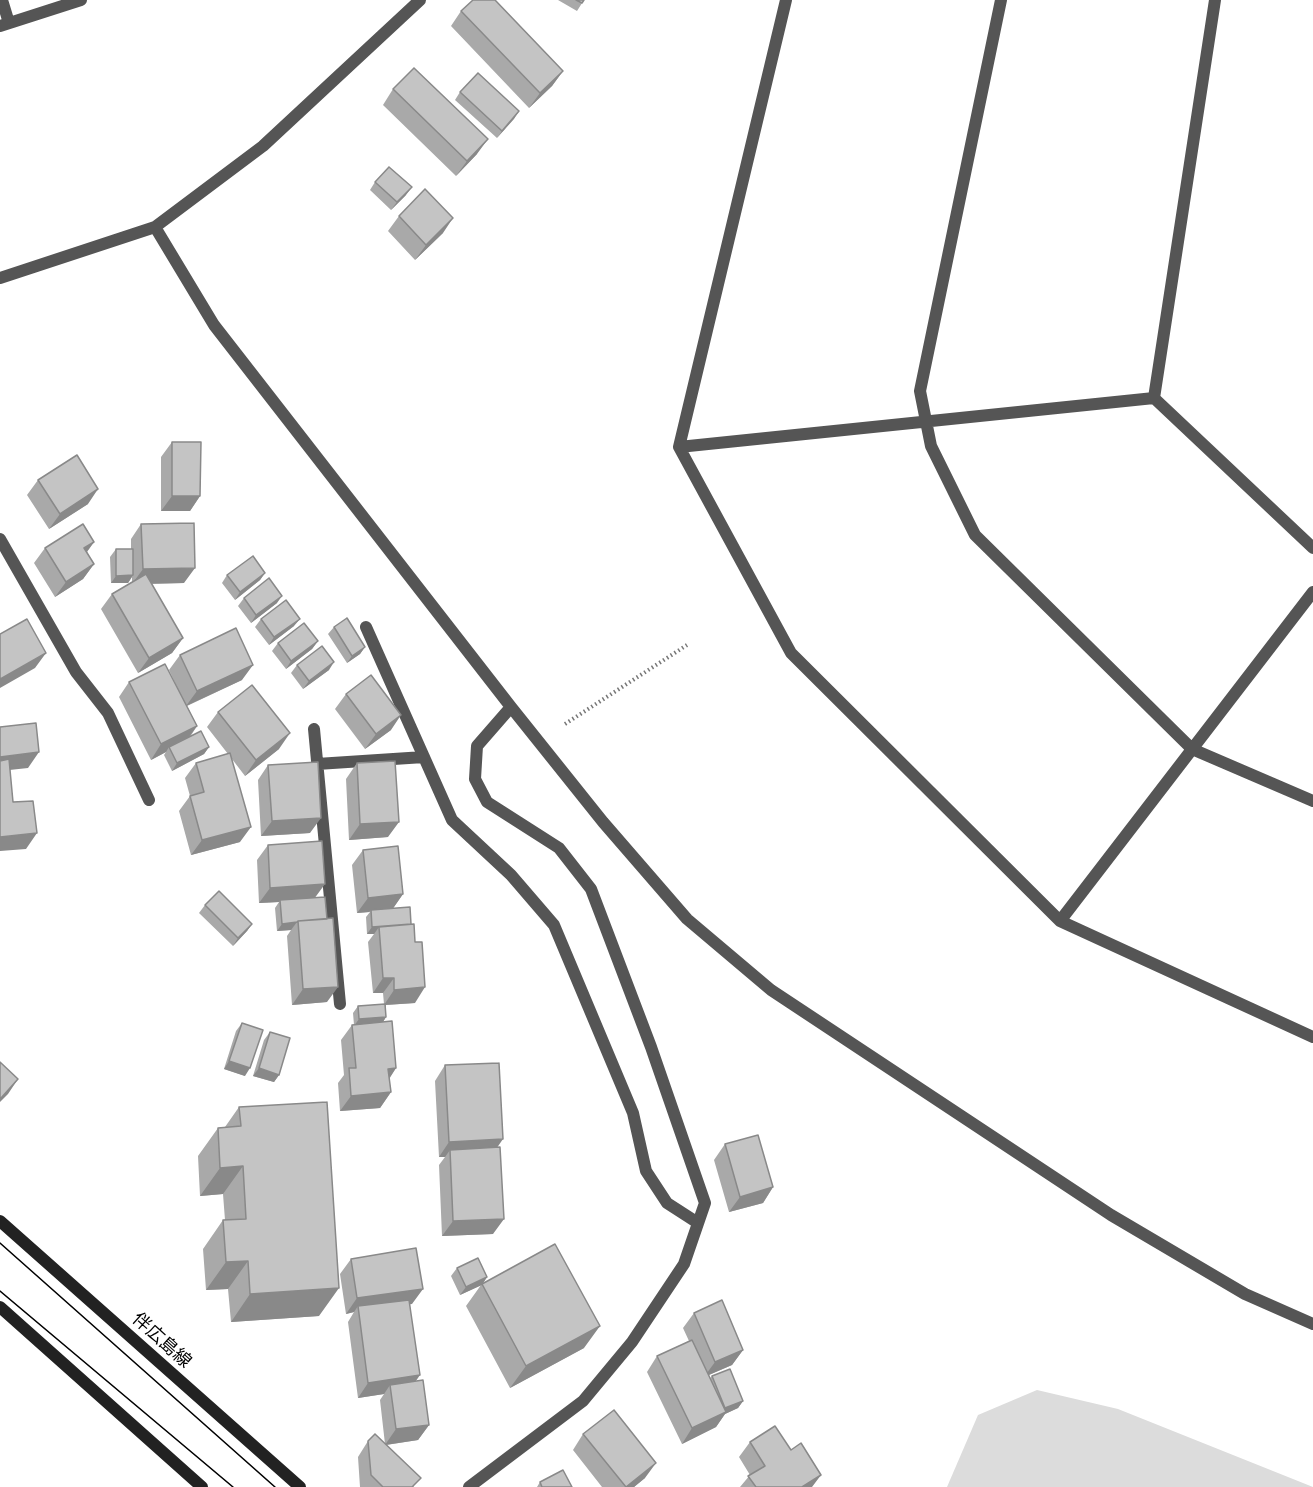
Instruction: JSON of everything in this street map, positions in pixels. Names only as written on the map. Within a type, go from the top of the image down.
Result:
[{"type":"main road","name":"伴広島線","points":[[0,1221],[300,1487]]},
{"type":"main road","points":[[0,1307],[202,1487]]},
{"type":"street","points":[[2,0],[5,25],[81,0]]},
{"type":"street","points":[[0,278],[155,227],[263,146],[420,0]]},
{"type":"street","points":[[786,0],[679,447],[792,653],[1060,921],[1313,1037]]},
{"type":"street","points":[[1001,0],[920,391],[931,446],[975,535],[1192,749],[1313,801]]},
{"type":"street","points":[[1154,398],[1215,0]]},
{"type":"street","points":[[155,227],[214,325],[511,707],[603,822],[687,919],[771,990],[1111,1215],[1245,1293],[1313,1324]]},
{"type":"street","points":[[679,447],[1154,398],[1313,548]]},
{"type":"street","points":[[0,539],[76,672],[108,713],[149,800]]},
{"type":"street","points":[[1060,921],[1313,592]]},
{"type":"street","points":[[366,627],[452,820],[511,875],[554,925],[633,1113],[646,1172],[667,1203],[698,1223]]},
{"type":"street","points":[[469,1487],[583,1401],[632,1342],[684,1264],[705,1203],[651,1047],[591,889],[559,848],[487,802],[476,779],[477,746],[511,707]]},
{"type":"street","points":[[314,729],[340,1004]]},
{"type":"street","points":[[317,764],[424,758]]},
{"type":"path","points":[[564,724],[687,645]]},
{"type":"shaded area","points":[[1037,1390],[1118,1409],[1313,1487],[947,1487],[978,1415]]},
{"type":"building","points":[[473,0],[495,0],[563,71],[540,93],[461,11]]},
{"type":"building","points":[[414,68],[488,139],[467,161],[393,89]]},
{"type":"building","points":[[478,73],[519,111],[502,131],[460,92]]},
{"type":"building","points":[[389,167],[412,187],[397,202],[375,182]]},
{"type":"building","points":[[425,189],[453,218],[426,245],[399,216]]},
{"type":"building","points":[[172,442],[201,442],[200,496],[172,496]]},
{"type":"building","points":[[77,455],[98,489],[60,514],[38,480]]},
{"type":"building","points":[[194,523],[195,568],[143,569],[141,524]]},
{"type":"building","points":[[83,524],[94,542],[84,548],[94,564],[66,582],[45,548]]},
{"type":"building","points":[[116,549],[133,549],[133,575],[116,576]]},
{"type":"building","points":[[253,556],[265,573],[240,592],[227,575]]},
{"type":"building","points":[[146,574],[183,638],[149,658],[112,594]]},
{"type":"building","points":[[269,578],[282,596],[256,615],[244,598]]},
{"type":"building","points":[[286,600],[300,619],[274,637],[261,619]]},
{"type":"building","points":[[347,618],[365,647],[352,656],[334,627]]},
{"type":"building","points":[[27,619],[46,653],[0,679],[0,634]]},
{"type":"building","points":[[304,623],[318,641],[291,661],[278,643]]},
{"type":"building","points":[[236,628],[253,665],[197,691],[180,655]]},
{"type":"building","points":[[322,646],[334,662],[309,681],[297,665]]},
{"type":"building","points":[[165,664],[197,726],[161,744],[129,682]]},
{"type":"building","points":[[371,675],[401,715],[376,734],[346,694]]},
{"type":"building","points":[[252,685],[290,733],[256,760],[218,712]]},
{"type":"building","points":[[36,723],[39,752],[0,757],[0,727]]},
{"type":"building","points":[[201,731],[209,747],[177,763],[169,747]]},
{"type":"building","points":[[230,753],[251,827],[202,840],[190,796],[204,792],[196,763]]},
{"type":"building","points":[[9,759],[13,802],[33,801],[37,833],[0,837],[0,761]]},
{"type":"building","points":[[395,761],[399,822],[360,824],[357,763]]},
{"type":"building","points":[[318,762],[321,818],[272,821],[268,765]]},
{"type":"building","points":[[322,841],[325,884],[270,888],[268,845]]},
{"type":"building","points":[[398,846],[403,894],[368,898],[363,850]]},
{"type":"building","points":[[219,891],[252,924],[238,938],[205,905]]},
{"type":"building","points":[[325,897],[327,919],[282,924],[280,900]]},
{"type":"building","points":[[410,907],[411,924],[372,927],[371,910]]},
{"type":"building","points":[[333,918],[338,987],[303,989],[298,921]]},
{"type":"building","points":[[414,924],[415,942],[422,942],[425,987],[394,990],[394,978],[383,978],[379,927]]},
{"type":"building","points":[[385,1004],[386,1017],[359,1019],[358,1006]]},
{"type":"building","points":[[392,1021],[396,1068],[388,1069],[391,1092],[351,1096],[349,1068],[356,1068],[352,1025]]},
{"type":"building","points":[[242,1023],[263,1030],[250,1068],[229,1061]]},
{"type":"building","points":[[270,1032],[290,1038],[279,1075],[259,1068]]},
{"type":"building","points":[[0,1062],[18,1079],[0,1099]]},
{"type":"building","points":[[499,1063],[503,1139],[449,1142],[445,1065]]},
{"type":"building","points":[[327,1102],[339,1288],[250,1294],[248,1261],[226,1262],[223,1220],[246,1219],[243,1166],[220,1168],[218,1128],[241,1126],[239,1107]]},
{"type":"building","points":[[758,1135],[773,1187],[740,1197],[725,1144]]},
{"type":"building","points":[[500,1147],[504,1219],[453,1221],[450,1150]]},
{"type":"building","points":[[555,1244],[600,1326],[526,1366],[482,1284]]},
{"type":"building","points":[[416,1248],[423,1289],[357,1298],[351,1259]]},
{"type":"building","points":[[478,1258],[487,1277],[466,1287],[457,1268]]},
{"type":"building","points":[[409,1300],[420,1375],[368,1383],[358,1306]]},
{"type":"building","points":[[722,1300],[743,1350],[715,1362],[694,1313]]},
{"type":"building","points":[[692,1340],[726,1412],[692,1428],[657,1356]]},
{"type":"building","points":[[730,1369],[743,1401],[725,1408],[712,1376]]},
{"type":"building","points":[[423,1380],[429,1425],[396,1429],[390,1385]]},
{"type":"building","points":[[614,1410],[656,1463],[626,1487],[583,1434]]},
{"type":"building","points":[[775,1426],[791,1450],[801,1443],[821,1475],[802,1487],[756,1487],[748,1476],[765,1466],[750,1442]]},
{"type":"building","points":[[375,1434],[421,1478],[412,1487],[383,1487],[371,1475],[368,1441]]},
{"type":"building","points":[[563,1470],[572,1487],[542,1487],[540,1482]]},
{"type":"tram line","points":[[0,1243],[275,1487]]},
{"type":"tram line","points":[[0,1291],[233,1487]]}]
